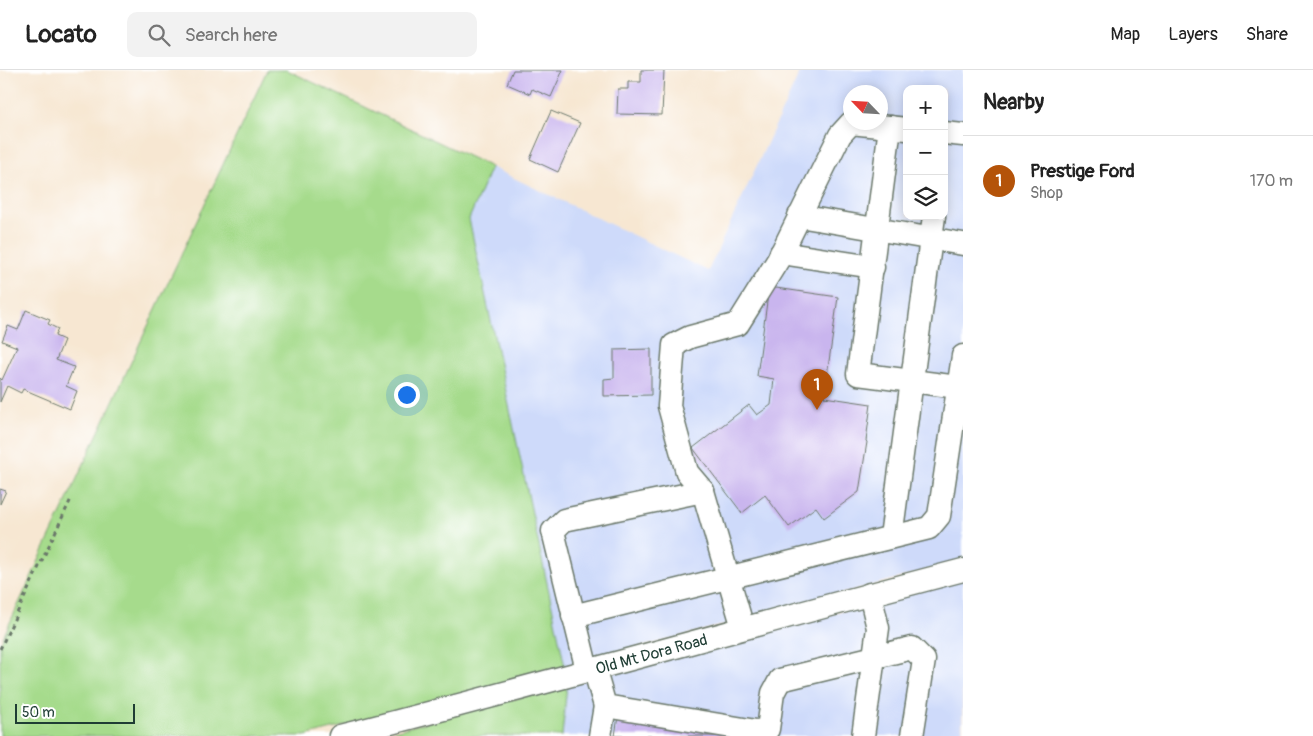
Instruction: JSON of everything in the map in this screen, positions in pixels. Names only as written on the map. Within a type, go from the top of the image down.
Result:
[{"type":"street","points":[[743,628],[703,491],[687,472],[669,406],[674,345],[690,337],[738,324],[781,253],[840,134],[851,122],[898,128],[878,229],[858,374],[958,387]]},
{"type":"street","points":[[799,216],[963,244]]},
{"type":"street","points":[[891,537],[933,220]]},
{"type":"street","points":[[781,253],[873,267]]},
{"type":"street","points":[[573,616],[929,528],[939,516],[963,356]]},
{"type":"street","points":[[600,736],[605,706],[590,669],[573,616],[553,531],[564,520],[703,491]]},
{"type":"street","name":"Old Mt Dora Road","points":[[340,736],[963,570]]},
{"type":"street","points":[[863,736],[878,628],[870,594]]},
{"type":"street","points":[[605,706],[756,731],[768,729],[773,693],[780,680],[912,648],[924,660],[912,736]]},
{"type":"path","points":[[0,649],[71,499]]},
{"type":"shaded area","points":[[801,70],[963,70],[963,561],[565,667],[469,219],[491,167],[708,271]]},
{"type":"shaded area","points":[[963,579],[962,736],[562,736],[567,685]]},
{"type":"green space","points":[[267,70],[287,70],[491,167],[469,219],[565,667],[305,736],[0,736],[0,644]]},
{"type":"green space","points":[[567,685],[562,736],[375,736]]},
{"type":"building","points":[[513,70],[563,70],[551,97],[532,89],[530,94],[507,84]]},
{"type":"building","points":[[641,70],[664,70],[662,115],[617,114],[618,89],[628,89],[628,82],[641,82]]},
{"type":"building","points":[[551,111],[580,123],[558,172],[530,159]]},
{"type":"building","points":[[769,287],[838,297],[824,397],[871,404],[859,492],[824,518],[816,507],[789,527],[765,495],[742,513],[693,448],[749,405],[757,415],[771,405],[774,379],[757,376]]},
{"type":"building","points":[[26,310],[50,320],[48,324],[58,329],[55,336],[64,340],[56,360],[74,367],[66,386],[77,391],[70,409],[23,389],[21,393],[7,386],[0,402],[0,378],[2,380],[17,347],[2,341],[8,326],[18,330]]},
{"type":"building","points":[[651,349],[651,395],[604,396],[604,379],[614,378],[614,350]]},
{"type":"building","points":[[0,489],[6,491],[0,504]]},
{"type":"building","points":[[618,716],[752,736],[615,736]]},
{"type":"place","name":"Prestige Ford","points":[[817,410]]}]
